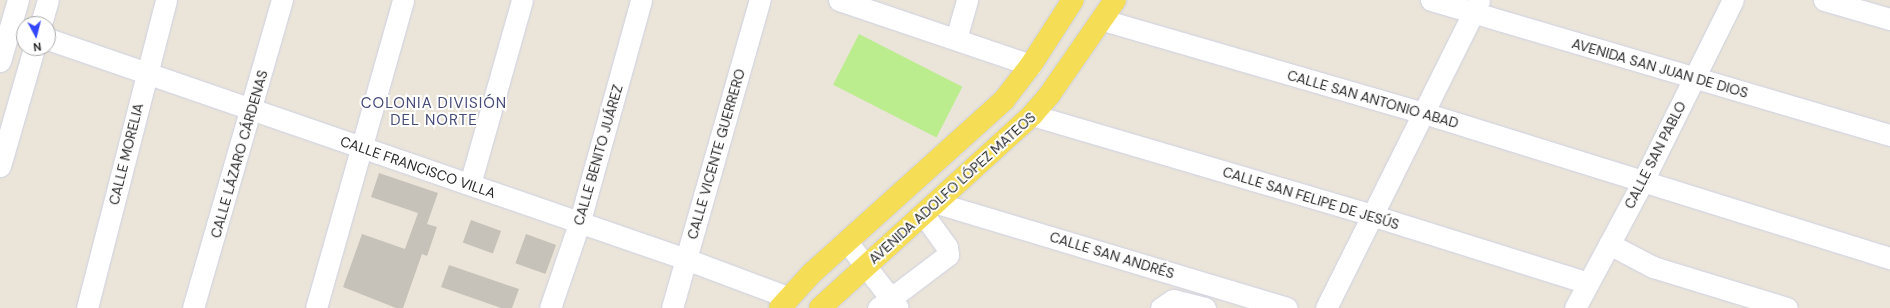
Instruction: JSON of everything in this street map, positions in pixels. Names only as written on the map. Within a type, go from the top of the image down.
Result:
[{"type":"main road","points":[[784,303],[847,242],[1004,100],[1031,65],[1072,0]]},
{"type":"main road","name":"AVENIDA ADOLFO LÓPEZ MATEOS","points":[[820,308],[1032,115],[1050,94],[1103,20],[1115,0]]},
{"type":"street","points":[[0,61],[12,25],[18,0]]},
{"type":"street","points":[[43,16],[48,0]]},
{"type":"street","name":"CALLE MORELIA","points":[[87,308],[166,0]]},
{"type":"street","name":"CALLE LÁZARO CÁRDENAS","points":[[193,308],[252,110],[282,0]]},
{"type":"street","points":[[316,308],[403,0]]},
{"type":"street","points":[[470,184],[522,0]]},
{"type":"street","name":"CALLE BENITO JUÁREZ","points":[[550,308],[579,224],[641,0]]},
{"type":"street","name":"CALLE VICENTE GUERRERO","points":[[672,308],[760,0]]},
{"type":"street","points":[[839,0],[865,4],[956,39],[1031,65]]},
{"type":"street","points":[[956,39],[967,0]]},
{"type":"street","name":"AVENIDA SAN JUAN DE DIOS","points":[[1431,0],[1477,6],[1694,78],[1890,135]]},
{"type":"street","name":"CALLE SAN PABLO","points":[[1575,308],[1643,181],[1733,0]]},
{"type":"street","points":[[1824,0],[1890,19]]},
{"type":"street","points":[[1326,308],[1371,215],[1477,6]]},
{"type":"street","name":"CALLE SAN ANTONIO ABAD","points":[[1103,20],[1424,113],[1890,258]]},
{"type":"street","name":"CALLE FRANCISCO VILLA","points":[[56,42],[361,148],[470,184],[579,224],[686,259],[784,303]]},
{"type":"street","points":[[0,166],[32,56]]},
{"type":"street","name":"CALLE SAN FELIPE DE JESÚS","points":[[1032,115],[1371,215],[1588,283]]},
{"type":"street","points":[[847,242],[866,266],[889,305],[948,255],[947,247],[930,209]]},
{"type":"street","name":"CALLE SAN ANDRÉS","points":[[930,209],[1287,308]]},
{"type":"street","points":[[1609,244],[1653,267],[1787,308]]},
{"type":"street","points":[[1161,308],[1173,300],[1205,308]]},
{"type":"green space","points":[[859,34],[962,87],[936,137],[833,85]]},
{"type":"building","points":[[379,173],[438,193],[427,224],[437,227],[427,256],[422,254],[403,308],[396,308],[343,287],[362,234],[405,249],[418,213],[371,197]]},
{"type":"building","points":[[471,220],[501,231],[493,253],[463,243]]},
{"type":"building","points":[[526,234],[556,245],[545,274],[515,263]]},
{"type":"building","points":[[449,265],[519,289],[512,308],[501,308],[441,287]]},
{"type":"district","name":"COLONIA DIVISIÓN DEL NORTE","points":[[434,112]]}]
